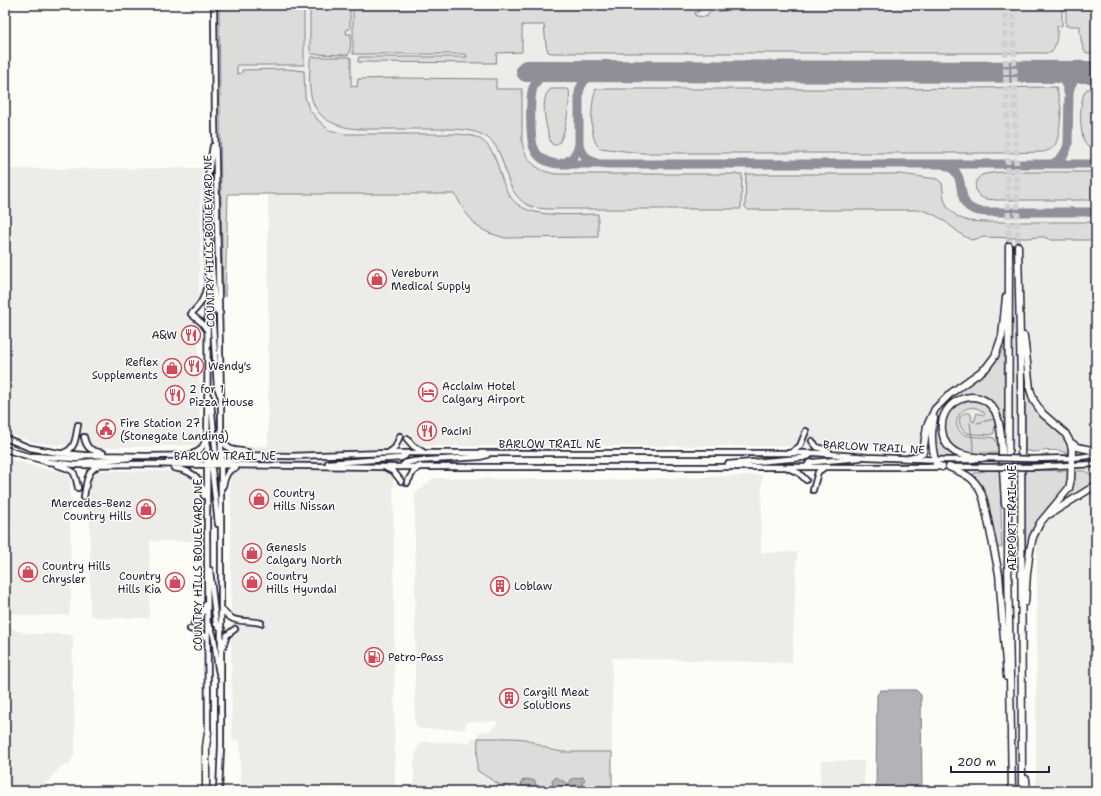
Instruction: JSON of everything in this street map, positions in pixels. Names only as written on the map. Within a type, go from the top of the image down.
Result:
[{"type":"highway","name":"AIRPORT TRAIL NE","points":[[1009,246],[1008,564],[1012,710],[1012,791]]},
{"type":"highway","name":"AIRPORT TRAIL NE","points":[[1018,246],[1022,512],[1022,791]]},
{"type":"highway","points":[[909,458],[918,456],[923,452],[929,421],[935,409],[952,393],[986,368],[995,356],[1002,336],[1010,259]]},
{"type":"highway","points":[[1020,319],[1023,323],[1031,394],[1043,414],[1065,433],[1072,449],[1072,479],[1068,488],[1035,531],[1030,550],[1021,656]]},
{"type":"highway","points":[[982,458],[963,455],[956,452],[947,444],[944,438],[941,430],[943,417],[949,407],[958,400],[969,397],[982,400],[992,407],[1000,425],[1008,564]]},
{"type":"highway","points":[[940,404],[933,419],[931,432],[936,464],[971,477],[978,485],[984,501],[999,574],[1006,666],[1012,710]]},
{"type":"highway","points":[[1070,442],[1077,447],[1096,451]]},
{"type":"highway","points":[[1045,518],[1096,484]]},
{"type":"highway","points":[[207,791],[206,747],[208,732]]},
{"type":"highway","points":[[1022,742],[1027,791]]},
{"type":"main road","name":"COUNTRY HILLS BOULEVARD NE","points":[[214,5],[221,399],[221,439],[219,459],[221,493],[222,629],[219,791]]},
{"type":"main road","name":"COUNTRY HILLS BOULEVARD NE","points":[[208,732],[208,176],[215,123]]},
{"type":"main road","points":[[208,231],[211,245],[215,307],[220,313]]},
{"type":"main road","points":[[208,283],[203,300],[191,314],[202,323],[208,331]]},
{"type":"main road","points":[[208,314],[212,318],[217,387],[221,399]]},
{"type":"main road","points":[[208,392],[211,402],[219,459],[254,460],[267,456]]},
{"type":"main road","points":[[59,453],[68,452],[71,448],[74,443],[78,424]]},
{"type":"main road","points":[[791,452],[800,446],[806,431]]},
{"type":"main road","points":[[179,455],[196,453],[201,449],[207,433]]},
{"type":"main road","points":[[388,453],[395,448],[400,436]]},
{"type":"main road","points":[[84,437],[86,445],[94,451],[114,455]]},
{"type":"main road","name":"BARLOW TRAIL NE","points":[[5,438],[30,448],[59,453],[84,455],[179,455],[209,461],[219,459],[248,466],[919,468],[1031,467],[1096,464]]},
{"type":"main road","points":[[221,439],[228,448],[235,451],[248,452],[253,455]]},
{"type":"main road","points":[[407,439],[413,446],[425,452]]},
{"type":"main road","points":[[812,441],[817,447],[837,454]]},
{"type":"main road","name":"BARLOW TRAIL NE","points":[[5,448],[48,462],[78,465],[158,465],[209,461],[253,455],[290,456],[425,452],[791,452],[935,460],[971,460],[982,458],[1072,458],[1096,455]]},
{"type":"main road","points":[[314,466],[320,464],[401,458],[407,453]]},
{"type":"main road","points":[[401,467],[404,463],[414,461],[480,456],[492,453]]},
{"type":"main road","points":[[703,467],[802,458],[809,456],[812,453]]},
{"type":"main road","points":[[23,455],[77,459],[84,455]]},
{"type":"main road","points":[[78,465],[84,462],[146,456]]},
{"type":"main road","points":[[806,467],[809,463],[813,462],[867,457]]},
{"type":"main road","points":[[140,464],[209,461],[221,546]]},
{"type":"main road","points":[[48,462],[73,471],[78,488]]},
{"type":"main road","points":[[84,497],[90,471],[101,465]]},
{"type":"main road","points":[[158,465],[182,469],[199,479],[204,489],[207,522]]},
{"type":"main road","points":[[221,493],[227,473],[233,468],[248,466]]},
{"type":"main road","points":[[407,483],[413,472],[420,466]]},
{"type":"main road","points":[[384,467],[394,472],[401,481]]},
{"type":"main road","points":[[783,467],[799,473],[806,480]]},
{"type":"main road","points":[[813,490],[818,472],[825,467]]},
{"type":"main road","points":[[207,543],[216,624],[222,629]]},
{"type":"main road","points":[[194,623],[201,617],[208,598]]},
{"type":"main road","points":[[222,609],[226,616],[234,620],[255,621],[261,623]]},
{"type":"main road","points":[[207,623],[212,629],[217,669],[221,679]]},
{"type":"main road","points":[[190,629],[207,638]]},
{"type":"main road","points":[[221,653],[228,635],[235,629]]},
{"type":"shaded area","points":[[219,5],[304,5],[304,65],[237,65],[237,74],[242,73],[242,70],[286,69],[304,71],[305,97],[309,109],[329,130],[345,134],[457,134],[469,135],[478,138],[488,146],[494,155],[505,186],[510,196],[517,204],[528,210],[544,214],[598,214],[598,237],[505,238],[489,233],[478,227],[465,212],[455,194],[228,194],[225,297],[223,292],[221,198]]},
{"type":"shaded area","points":[[231,5],[1096,5],[1096,791],[1036,791],[1037,522],[1051,494],[1070,480],[1070,448],[890,446],[393,446],[395,791],[241,791],[240,741],[232,740],[230,447],[268,446],[268,195],[231,194]]},
{"type":"shaded area","points":[[310,5],[350,5],[350,29],[347,29],[346,34],[351,34],[350,53],[347,55],[312,54],[310,52]]},
{"type":"shaded area","points":[[353,5],[727,5],[721,9],[699,9],[699,12],[695,12],[696,16],[707,17],[708,13],[727,10],[730,8],[730,5],[1062,5],[1062,26],[1057,26],[1056,43],[1052,52],[1050,53],[552,53],[548,52],[546,45],[544,25],[522,25],[522,52],[497,53],[496,63],[358,62],[359,57],[467,57],[466,54],[353,54]]},
{"type":"shaded area","points":[[1066,5],[1096,5],[1096,53],[1085,52],[1081,39],[1080,26],[1066,26]]},
{"type":"shaded area","points":[[311,57],[350,57],[351,86],[357,87],[358,79],[496,79],[496,89],[522,89],[522,142],[529,160],[538,168],[557,174],[742,174],[741,208],[552,209],[529,206],[522,202],[514,192],[508,180],[496,146],[490,140],[476,132],[453,129],[359,129],[341,126],[326,119],[315,107],[312,99],[310,89]]},
{"type":"shaded area","points":[[1056,87],[1061,109],[1056,144],[1049,150],[1043,152],[641,153],[600,148],[596,144],[592,129],[592,111],[596,89],[893,89]]},
{"type":"shaded area","points":[[551,89],[569,90],[565,128],[563,136],[557,145],[553,145],[551,143],[547,131],[544,106],[547,93]]},
{"type":"shaded area","points":[[1087,89],[1096,89],[1096,148],[1087,146],[1082,135],[1081,108],[1084,93]]},
{"type":"shaded area","points":[[202,168],[198,323],[200,402],[199,445],[92,448],[37,443],[5,433],[5,169]]},
{"type":"shaded area","points":[[1001,172],[1096,172],[1096,200],[996,200],[984,199],[978,195],[976,182],[979,177],[986,174]]},
{"type":"shaded area","points":[[746,174],[900,174],[937,179],[942,183],[944,199],[948,208],[958,217],[968,221],[1096,222],[1096,240],[1051,240],[1044,237],[984,237],[971,240],[942,219],[929,212],[921,210],[748,210],[745,207]]},
{"type":"shaded area","points":[[1003,339],[1005,445],[1003,445],[997,411],[993,403],[979,395],[962,395],[957,397],[954,394],[987,371],[1000,350]]},
{"type":"shaded area","points":[[1025,380],[1027,380],[1028,390],[1069,444],[1070,453],[1056,450],[1025,451]]},
{"type":"shaded area","points":[[967,400],[984,404],[991,410],[995,420],[994,433],[990,435],[967,433],[961,428],[960,417],[962,414],[970,413],[972,421],[974,422],[977,413],[983,415],[985,414],[978,409],[971,407],[960,413],[957,419],[959,430],[968,436],[994,438],[999,446],[999,453],[970,453],[963,451],[952,445],[947,438],[944,427],[949,411],[957,403]]},
{"type":"shaded area","points":[[934,427],[939,427],[940,435],[945,448],[960,457],[937,457],[934,443]]},
{"type":"shaded area","points":[[5,458],[36,467],[63,472],[68,474],[70,477],[71,596],[69,615],[27,616],[5,611],[5,545],[12,535],[12,523],[5,519]]},
{"type":"shaded area","points":[[1000,470],[1002,547],[996,548],[989,509],[983,489],[973,475],[974,473]]},
{"type":"shaded area","points":[[1025,470],[1069,471],[1068,480],[1063,491],[1034,527],[1027,559],[1025,559]]},
{"type":"shaded area","points":[[98,471],[172,471],[189,476],[197,489],[200,505],[200,541],[150,541],[150,618],[104,618],[91,615],[90,481],[92,474]]},
{"type":"shaded area","points":[[1075,471],[1085,471],[1096,478],[1096,482],[1061,503],[1060,501],[1073,484]]},
{"type":"shaded area","points":[[762,475],[761,553],[797,552],[792,663],[612,658],[612,752],[563,752],[525,739],[478,739],[478,771],[500,785],[509,786],[511,791],[414,791],[414,763],[419,745],[423,742],[471,742],[471,738],[478,738],[478,732],[488,731],[498,723],[496,721],[466,722],[465,729],[419,729],[415,724],[415,494],[433,478],[612,480]]},
{"type":"shaded area","points":[[5,625],[26,633],[67,634],[73,636],[72,674],[75,753],[70,765],[62,766],[38,791],[18,791],[5,779]]},
{"type":"shaded area","points":[[881,690],[916,690],[921,695],[922,791],[876,791],[877,695]]},
{"type":"shaded area","points":[[478,738],[525,739],[552,750],[563,752],[612,752],[612,791],[511,791],[509,786],[500,785],[478,771]]},
{"type":"shaded area","points":[[821,761],[864,761],[864,791],[820,791]]},
{"type":"shaded area","points":[[556,777],[568,784],[572,779],[583,777],[585,780],[582,782],[583,788],[585,789],[589,785],[592,787],[590,791],[581,791],[580,787],[575,785],[570,787],[569,791],[556,791],[553,788],[552,781]]},
{"type":"shaded area","points":[[527,779],[535,781],[537,791],[521,791],[522,781]]},
{"type":"waterway","points":[[977,423],[994,419]]},
{"type":"waterway","points":[[970,423],[974,452]]},
{"type":"taxiway","points":[[559,71],[544,75],[537,81],[532,91],[531,104],[531,129],[534,148],[541,158],[559,164],[1096,164]]},
{"type":"taxiway","points":[[596,163],[585,156],[579,145],[579,93],[582,84],[588,78],[605,71]]},
{"type":"taxiway","points":[[1045,72],[1054,74],[1061,78],[1067,87],[1068,92]]},
{"type":"taxiway","points":[[1052,164],[1063,156],[1068,144],[1069,94],[1071,85],[1076,78],[1093,72]]},
{"type":"taxiway","points":[[562,163],[573,157],[579,145]]},
{"type":"taxiway","points":[[944,165],[953,170],[958,176],[963,199],[967,205],[974,210],[986,212],[1096,212]]},
{"type":"runway","points":[[527,71],[1096,72]]},
{"type":"tunnel","points":[[1005,5],[1009,246]]},
{"type":"tunnel","points":[[1013,5],[1018,246]]},
{"type":"place","name":"Vereburn Medical Supply","points":[[377,279]]},
{"type":"place","name":"A&W","points":[[191,335]]},
{"type":"place","name":"Wendy's","points":[[194,366]]},
{"type":"place","name":"Reflex Supplements","points":[[172,368]]},
{"type":"place","name":"Acclaim Hotel Calgary Airport","points":[[428,392]]},
{"type":"place","name":"2 for 1 Pizza House","points":[[175,395]]},
{"type":"place","name":"Fire Station 27 (Stonegate Landing)","points":[[106,429]]},
{"type":"place","name":"Pacini","points":[[427,431]]},
{"type":"place","name":"Country Hills Nissan","points":[[259,499]]},
{"type":"place","name":"Mercedes-Benz Country Hills","points":[[146,509]]},
{"type":"place","name":"Genesis Calgary North","points":[[252,553]]},
{"type":"place","name":"Country Hills Chrysler","points":[[28,572]]},
{"type":"place","name":"Country Hills Kia","points":[[175,582]]},
{"type":"place","name":"Country Hills Hyundai","points":[[252,582]]},
{"type":"place","name":"Loblaw","points":[[500,586]]},
{"type":"place","name":"Petro-Pass","points":[[374,657]]},
{"type":"place","name":"Cargill Meat Solutions","points":[[509,698]]}]
